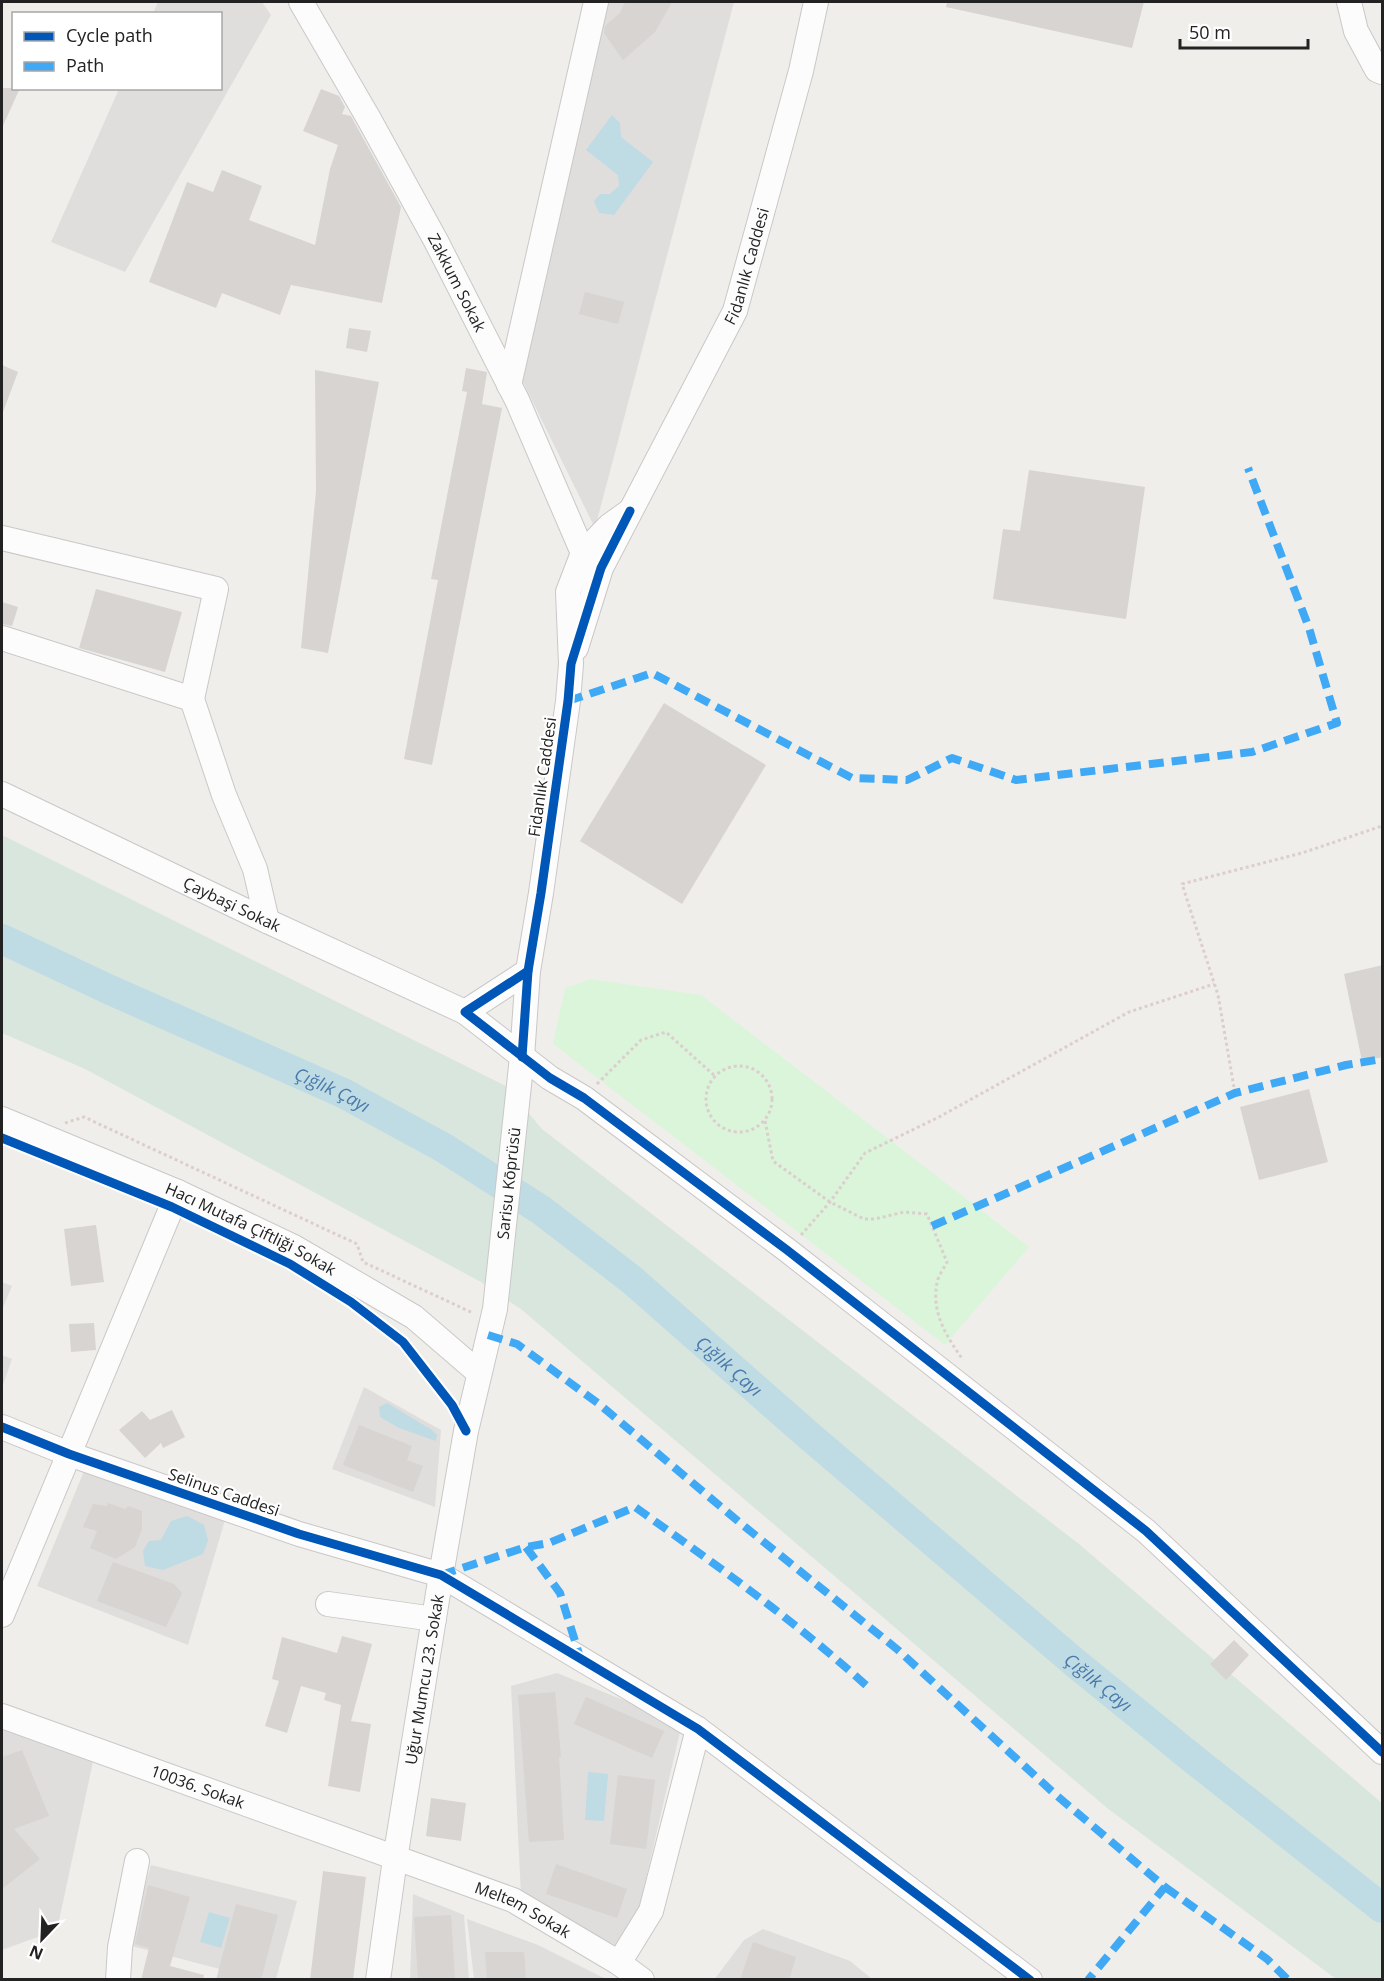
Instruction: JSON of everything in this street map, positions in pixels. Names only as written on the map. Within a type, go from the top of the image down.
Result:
[{"type":"street","name":"Zakkum Sokak","points":[[301,2],[431,231],[510,385],[592,561]]},
{"type":"street","points":[[510,385],[596,2]]},
{"type":"street","name":"Fidanlık Caddesi","points":[[522,1057],[528,971],[567,712],[571,664],[568,592],[592,561],[609,526],[630,511],[735,311],[801,71],[816,2]]},
{"type":"street","points":[[1349,2],[1356,31],[1377,70],[1383,72]]},
{"type":"street","points":[[2,538],[216,590],[192,699],[224,795],[255,869],[267,921]]},
{"type":"street","points":[[2,638],[192,699]]},
{"type":"street","name":"Çaybaşi Sokak","points":[[2,794],[267,921],[465,1012],[550,1078],[584,1098],[787,1250],[1146,1531],[1383,1752]]},
{"type":"street","points":[[465,1012],[528,971]]},
{"type":"street","name":"Sarisu Kōprüsü","points":[[494,1314],[522,1057]]},
{"type":"street","name":"Hacı Mutafa Çiftliği Sokak","points":[[2,1119],[178,1192],[294,1247],[414,1317],[479,1372]]},
{"type":"street","points":[[2,1615],[178,1192]]},
{"type":"street","name":"Uğur Mumcu 23. Sokak","points":[[378,1980],[394,1859],[441,1575],[479,1372],[494,1314]]},
{"type":"street","name":"Selinus Caddesi","points":[[2,1427],[69,1454],[299,1534],[441,1575],[698,1729],[1030,1980]]},
{"type":"street","points":[[327,1604],[434,1618]]},
{"type":"street","name":"10036. Sokak","points":[[2,1716],[394,1859]]},
{"type":"street","points":[[619,1963],[651,1911],[698,1729]]},
{"type":"street","name":"Meltem Sokak","points":[[394,1859],[513,1900],[619,1963],[642,1980]]},
{"type":"street","points":[[118,1980],[120,1947],[137,1861]]},
{"type":"path","points":[[1235,1092],[1218,995],[1182,884],[1302,853],[1383,826]]},
{"type":"path","points":[[787,1250],[830,1202],[866,1153],[939,1118],[1129,1012],[1214,984]]},
{"type":"path","points":[[584,1098],[640,1040],[666,1032],[716,1076]]},
{"type":"path","points":[[736,1066],[757,1071],[766,1079],[773,1100],[765,1120],[757,1127],[736,1132],[717,1123],[707,1105],[710,1084],[716,1076],[724,1069],[736,1066]]},
{"type":"path","points":[[55,1119],[65,1123],[84,1117],[357,1244],[363,1262],[471,1312],[494,1314]]},
{"type":"path","points":[[765,1120],[773,1161],[830,1202],[864,1219],[904,1212],[927,1214],[947,1262],[937,1281],[936,1311],[946,1336],[968,1369]]},
{"type":"shaded area","points":[[158,2],[262,2],[271,15],[125,272],[51,242],[119,90],[222,90],[222,12],[153,12]]},
{"type":"shaded area","points":[[605,2],[734,2],[595,528],[519,374]]},
{"type":"shaded area","points":[[2,835],[506,1086],[542,1129],[1079,1544],[1382,1803],[1382,1979],[1336,1979],[1107,1808],[522,1310],[481,1282],[85,1069],[2,1033]]},
{"type":"shaded area","points":[[2,1282],[12,1286],[2,1310]]},
{"type":"shaded area","points":[[2,1355],[12,1359],[2,1388]]},
{"type":"shaded area","points":[[364,1387],[441,1430],[435,1507],[332,1469]]},
{"type":"shaded area","points":[[84,1471],[225,1520],[188,1645],[37,1586]]},
{"type":"shaded area","points":[[557,1673],[665,1717],[680,1732],[637,1917],[617,1946],[521,1896],[511,1686]]},
{"type":"shaded area","points":[[2,1723],[94,1757],[57,1930],[2,1950]]},
{"type":"shaded area","points":[[151,1865],[297,1901],[276,1979],[258,1979],[128,1945]]},
{"type":"shaded area","points":[[413,1894],[464,1915],[469,1979],[410,1980]]},
{"type":"shaded area","points":[[467,1919],[538,1945],[606,1979],[474,1979]]},
{"type":"shaded area","points":[[763,1929],[850,1961],[872,1979],[714,1980],[744,1940]]},
{"type":"green space","points":[[590,979],[701,995],[1029,1247],[945,1345],[553,1044],[565,988]]},
{"type":"water","points":[[612,115],[620,123],[621,137],[653,162],[614,215],[599,213],[594,201],[600,194],[610,194],[619,186],[618,175],[586,150]]},
{"type":"water","points":[[387,1403],[432,1430],[437,1435],[436,1441],[399,1428],[380,1417],[379,1407]]},
{"type":"water","points":[[187,1516],[204,1525],[208,1540],[203,1554],[163,1570],[145,1566],[143,1551],[149,1541],[161,1540],[171,1521]]},
{"type":"water","points":[[588,1772],[608,1774],[604,1821],[585,1820]]},
{"type":"water","points":[[209,1912],[230,1918],[221,1948],[200,1942]]},
{"type":"building","points":[[625,2],[672,2],[655,32],[623,60],[604,33],[605,26],[620,13]]},
{"type":"building","points":[[947,2],[1144,2],[1132,48],[946,7]]},
{"type":"building","points":[[2,88],[19,90],[2,128]]},
{"type":"building","points":[[321,89],[339,96],[345,107],[342,114],[351,116],[401,207],[382,303],[291,285],[280,315],[222,293],[216,308],[149,282],[187,182],[213,192],[222,170],[262,186],[249,220],[315,245],[330,169],[338,145],[303,131]]},
{"type":"building","points":[[585,292],[624,302],[618,324],[579,314]]},
{"type":"building","points":[[349,328],[371,331],[367,352],[346,348]]},
{"type":"building","points":[[2,365],[18,372],[3,412],[2,412]]},
{"type":"building","points":[[466,368],[487,372],[482,404],[502,408],[432,765],[404,759],[438,580],[431,579],[467,392],[462,391]]},
{"type":"building","points":[[315,370],[379,382],[328,653],[301,648],[316,491]]},
{"type":"building","points":[[1029,470],[1145,487],[1126,619],[993,599],[1003,529],[1020,531]]},
{"type":"building","points":[[96,589],[182,612],[165,672],[79,648]]},
{"type":"building","points":[[2,602],[18,607],[12,626],[2,624]]},
{"type":"building","points":[[664,703],[766,765],[682,904],[580,841]]},
{"type":"building","points":[[1383,965],[1383,1057],[1362,1061],[1344,974]]},
{"type":"building","points":[[1309,1089],[1328,1162],[1259,1180],[1240,1107]]},
{"type":"building","points":[[96,1225],[104,1282],[71,1286],[64,1229]]},
{"type":"building","points":[[94,1323],[96,1350],[71,1352],[69,1324]]},
{"type":"building","points":[[172,1410],[185,1437],[163,1448],[161,1443],[145,1458],[119,1430],[142,1411],[150,1420]]},
{"type":"building","points":[[359,1425],[412,1446],[407,1460],[423,1466],[413,1492],[343,1465]]},
{"type":"building","points":[[108,1503],[125,1509],[128,1506],[142,1511],[142,1529],[135,1547],[116,1559],[90,1548],[97,1531],[83,1527],[93,1504],[107,1506]]},
{"type":"building","points":[[113,1562],[174,1584],[182,1593],[166,1627],[97,1601]]},
{"type":"building","points":[[342,1636],[372,1644],[351,1721],[371,1724],[360,1792],[328,1786],[341,1705],[324,1700],[326,1693],[301,1686],[287,1733],[265,1726],[279,1681],[272,1679],[282,1637],[337,1653]]},
{"type":"building","points":[[1234,1640],[1249,1655],[1226,1680],[1210,1664]]},
{"type":"building","points":[[555,1692],[561,1757],[559,1757],[564,1840],[529,1842],[518,1695]]},
{"type":"building","points":[[586,1697],[664,1731],[652,1758],[574,1724]]},
{"type":"building","points":[[22,1750],[49,1816],[14,1829],[40,1859],[2,1889],[2,1757]]},
{"type":"building","points":[[618,1775],[655,1780],[646,1849],[610,1844]]},
{"type":"building","points":[[431,1798],[466,1803],[461,1841],[426,1836]]},
{"type":"building","points":[[556,1864],[627,1889],[617,1918],[546,1894]]},
{"type":"building","points":[[323,1871],[366,1877],[353,1980],[310,1980]]},
{"type":"building","points":[[148,1885],[190,1897],[170,1966],[204,1975],[203,1980],[141,1980],[149,1948],[135,1944]]},
{"type":"building","points":[[236,1904],[278,1915],[261,1980],[216,1980]]},
{"type":"building","points":[[451,1915],[455,1980],[418,1980],[414,1917]]},
{"type":"building","points":[[753,1942],[796,1957],[789,1980],[740,1980]]},
{"type":"building","points":[[485,1952],[524,1952],[526,1980],[487,1980]]},
{"type":"waterway","name":"Çığlık Çayı","points":[[2,939],[108,989],[343,1093],[444,1148],[541,1210],[632,1280],[807,1434],[1074,1662],[1382,1908]]},
{"type":"marked path","points":[[568,701],[652,673],[852,778],[907,780],[952,758],[1016,780],[1252,752],[1337,723],[1309,628],[1248,468]]},
{"type":"marked path","points":[[932,1226],[1235,1093],[1346,1065],[1382,1059]]},
{"type":"marked path","points":[[488,1335],[517,1344],[599,1404],[739,1522],[898,1650],[1056,1795],[1165,1887],[1088,1980]]},
{"type":"marked path","points":[[441,1575],[526,1547],[549,1543],[635,1507],[783,1616],[868,1687]]},
{"type":"marked path","points":[[526,1547],[560,1593],[580,1657]]},
{"type":"marked path","points":[[1165,1887],[1267,1959],[1288,1980]]},
{"type":"cycle path","points":[[522,1057],[528,971],[568,701],[571,664],[601,568],[630,511]]},
{"type":"cycle path","points":[[528,971],[465,1012],[550,1078],[584,1098],[787,1250],[1146,1531],[1382,1752]]},
{"type":"cycle path","points":[[2,1138],[172,1207],[290,1264],[351,1302],[403,1342],[452,1405],[466,1431]]},
{"type":"cycle path","points":[[2,1427],[69,1454],[299,1534],[441,1575],[698,1729],[1030,1980]]}]
